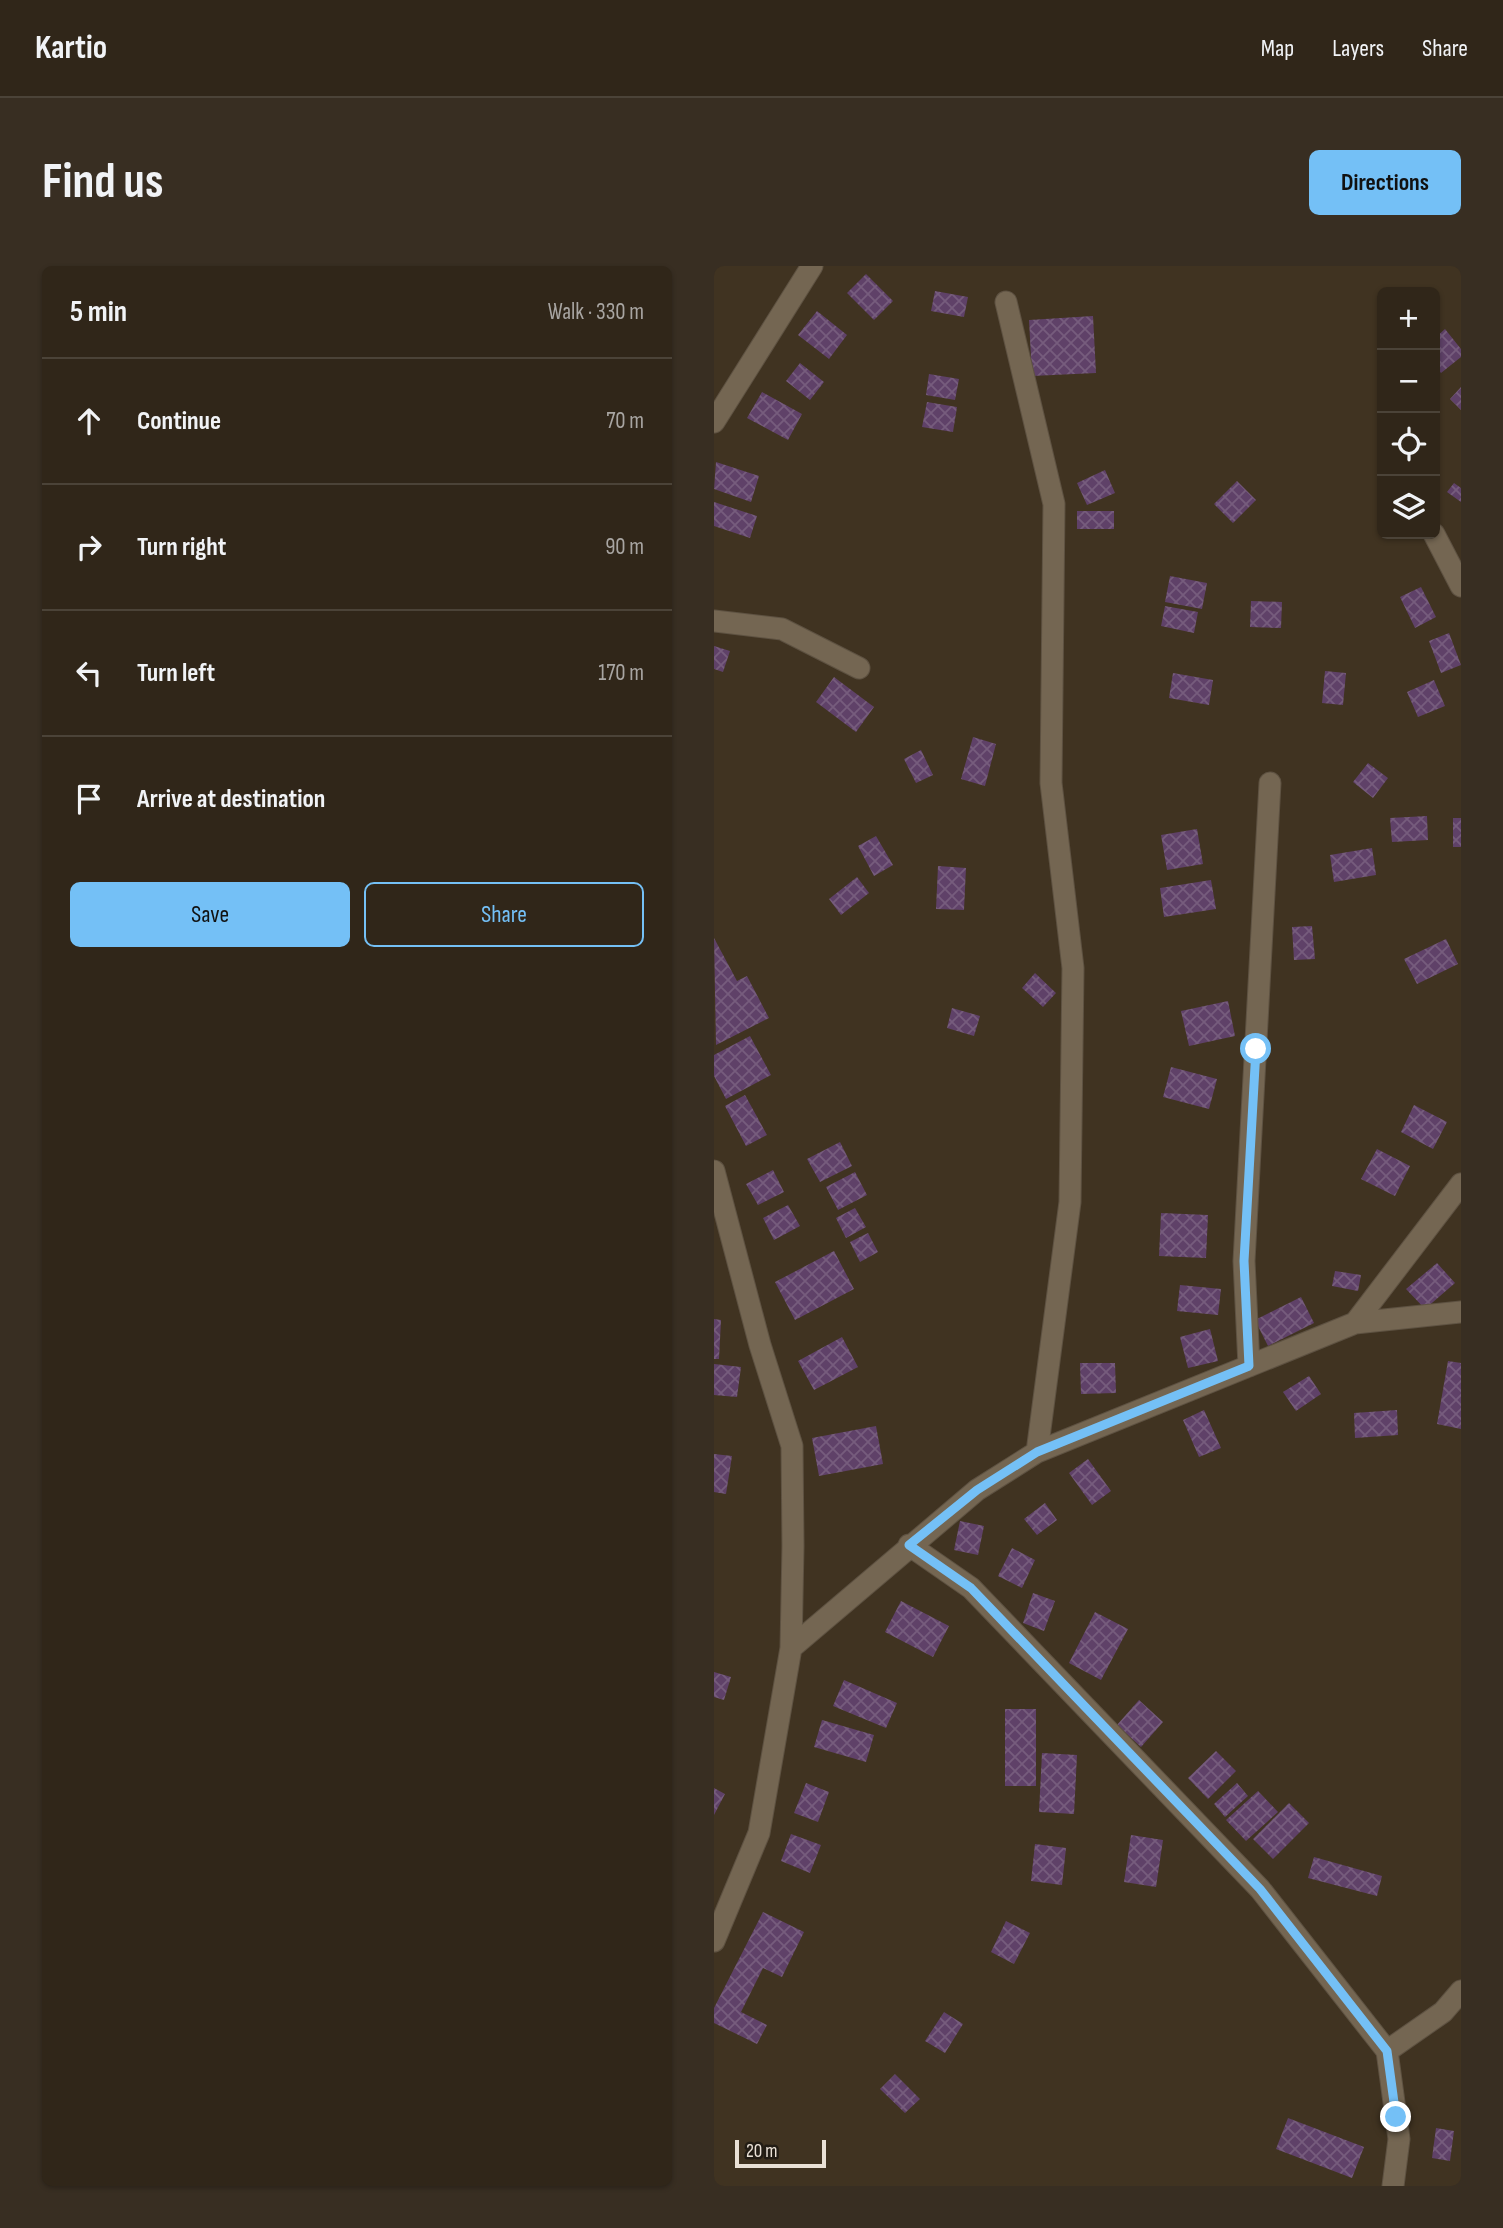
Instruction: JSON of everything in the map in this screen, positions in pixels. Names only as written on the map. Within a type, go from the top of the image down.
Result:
[{"type":"street","points":[[714,422],[812,266]]},
{"type":"street","points":[[1006,302],[1054,503],[1051,783],[1073,968],[1070,1202],[1037,1452]]},
{"type":"street","points":[[1437,539],[1461,586]]},
{"type":"street","points":[[714,621],[782,629],[859,668]]},
{"type":"street","points":[[1249,1366],[1244,1261],[1270,783]]},
{"type":"street","points":[[714,1171],[760,1345],[792,1446],[791,1647],[760,1833],[714,1941]]},
{"type":"street","points":[[1355,1323],[1461,1184]]},
{"type":"street","points":[[791,1647],[977,1490],[1037,1452],[1355,1323],[1461,1312]]},
{"type":"street","points":[[909,1545],[971,1588],[1260,1889],[1387,2051],[1399,2139],[1393,2186]]},
{"type":"street","points":[[1387,2051],[1443,2012],[1461,1991]]},
{"type":"building","points":[[866,274],[893,301],[874,320],[847,293]]},
{"type":"building","points":[[935,291],[968,297],[964,317],[931,311]]},
{"type":"building","points":[[817,311],[847,335],[829,359],[798,335]]},
{"type":"building","points":[[1093,316],[1096,373],[1032,376],[1029,320]]},
{"type":"building","points":[[1445,329],[1461,349],[1461,357],[1441,373],[1440,372],[1440,334]]},
{"type":"building","points":[[800,363],[824,382],[810,400],[786,381]]},
{"type":"building","points":[[929,374],[959,379],[955,400],[926,395]]},
{"type":"building","points":[[1461,387],[1461,410],[1450,399]]},
{"type":"building","points":[[762,392],[802,414],[788,440],[747,418]]},
{"type":"building","points":[[927,402],[957,407],[953,432],[922,427]]},
{"type":"building","points":[[716,462],[759,476],[751,502],[714,489]]},
{"type":"building","points":[[1105,470],[1115,493],[1087,505],[1077,483]]},
{"type":"building","points":[[1237,481],[1256,500],[1233,523],[1214,504]]},
{"type":"building","points":[[1454,483],[1461,488],[1461,502],[1447,492]]},
{"type":"building","points":[[714,502],[757,516],[750,538],[714,526]]},
{"type":"building","points":[[1077,511],[1114,511],[1114,529],[1077,529]]},
{"type":"building","points":[[1170,576],[1207,583],[1202,609],[1165,602]]},
{"type":"building","points":[[1421,587],[1436,617],[1415,628],[1400,597]]},
{"type":"building","points":[[1251,601],[1282,602],[1281,628],[1250,627]]},
{"type":"building","points":[[1165,606],[1198,612],[1194,633],[1161,626]]},
{"type":"building","points":[[1449,633],[1461,665],[1441,673],[1429,641]]},
{"type":"building","points":[[714,646],[730,651],[723,672],[714,669]]},
{"type":"building","points":[[1325,671],[1346,673],[1343,705],[1322,703]]},
{"type":"building","points":[[1173,673],[1213,680],[1209,705],[1169,698]]},
{"type":"building","points":[[834,677],[874,707],[856,732],[816,702]]},
{"type":"building","points":[[1434,680],[1445,706],[1418,717],[1407,692]]},
{"type":"building","points":[[973,737],[996,744],[985,786],[961,779]]},
{"type":"building","points":[[921,750],[933,775],[916,783],[904,759]]},
{"type":"building","points":[[1368,763],[1388,778],[1373,798],[1353,782]]},
{"type":"building","points":[[1427,816],[1428,840],[1392,842],[1390,818]]},
{"type":"building","points":[[1453,818],[1461,818],[1461,847],[1453,847]]},
{"type":"building","points":[[1197,829],[1203,864],[1167,870],[1161,835]]},
{"type":"building","points":[[876,836],[893,865],[874,876],[858,846]]},
{"type":"building","points":[[1372,848],[1376,875],[1334,882],[1330,855]]},
{"type":"building","points":[[938,866],[966,868],[964,910],[936,909]]},
{"type":"building","points":[[857,877],[869,893],[841,915],[829,899]]},
{"type":"building","points":[[1211,880],[1216,909],[1164,917],[1160,888]]},
{"type":"building","points":[[1312,926],[1315,959],[1294,960],[1292,927]]},
{"type":"building","points":[[714,938],[737,981],[747,976],[769,1018],[716,1045]]},
{"type":"building","points":[[1446,939],[1458,964],[1417,984],[1404,959]]},
{"type":"building","points":[[1035,973],[1056,993],[1043,1007],[1022,988]]},
{"type":"building","points":[[1228,1001],[1235,1036],[1189,1046],[1181,1011]]},
{"type":"building","points":[[952,1008],[980,1016],[974,1036],[947,1028]]},
{"type":"building","points":[[750,1036],[771,1075],[726,1099],[714,1076],[714,1055]]},
{"type":"building","points":[[1171,1067],[1217,1079],[1209,1109],[1163,1097]]},
{"type":"building","points":[[745,1095],[767,1135],[746,1146],[725,1106]]},
{"type":"building","points":[[1414,1105],[1447,1122],[1433,1149],[1401,1132]]},
{"type":"building","points":[[840,1142],[852,1166],[820,1182],[807,1159]]},
{"type":"building","points":[[1377,1149],[1410,1166],[1395,1196],[1361,1179]]},
{"type":"building","points":[[773,1170],[784,1192],[758,1205],[746,1184]]},
{"type":"building","points":[[855,1172],[867,1195],[838,1210],[826,1187]]},
{"type":"building","points":[[788,1205],[800,1226],[774,1240],[763,1218]]},
{"type":"building","points":[[855,1208],[866,1227],[846,1238],[836,1218]]},
{"type":"building","points":[[1161,1213],[1208,1215],[1206,1258],[1159,1256]]},
{"type":"building","points":[[868,1233],[878,1252],[860,1262],[850,1242]]},
{"type":"building","points":[[834,1251],[854,1289],[795,1320],[775,1282]]},
{"type":"building","points":[[1437,1263],[1455,1283],[1425,1309],[1406,1289]]},
{"type":"building","points":[[1335,1271],[1361,1275],[1358,1291],[1332,1286]]},
{"type":"building","points":[[1180,1285],[1221,1289],[1218,1315],[1177,1311]]},
{"type":"building","points":[[1301,1297],[1314,1323],[1268,1346],[1255,1320]]},
{"type":"building","points":[[714,1319],[721,1320],[719,1359],[714,1359]]},
{"type":"building","points":[[1210,1329],[1218,1361],[1188,1368],[1180,1337]]},
{"type":"building","points":[[842,1337],[858,1367],[814,1390],[798,1361]]},
{"type":"building","points":[[1448,1361],[1461,1363],[1461,1429],[1437,1424]]},
{"type":"building","points":[[1080,1363],[1115,1363],[1116,1393],[1081,1394]]},
{"type":"building","points":[[714,1364],[741,1367],[737,1397],[714,1395]]},
{"type":"building","points":[[1309,1376],[1321,1394],[1296,1411],[1283,1392]]},
{"type":"building","points":[[1204,1410],[1221,1448],[1199,1457],[1183,1420]]},
{"type":"building","points":[[1397,1410],[1398,1435],[1355,1438],[1354,1413]]},
{"type":"building","points":[[876,1426],[883,1464],[819,1476],[812,1438]]},
{"type":"building","points":[[714,1454],[732,1456],[726,1494],[714,1492]]},
{"type":"building","points":[[1088,1459],[1111,1491],[1092,1505],[1069,1473]]},
{"type":"building","points":[[1045,1503],[1057,1520],[1037,1535],[1024,1519]]},
{"type":"building","points":[[960,1521],[984,1526],[978,1555],[954,1550]]},
{"type":"building","points":[[1012,1548],[1035,1560],[1022,1588],[998,1576]]},
{"type":"building","points":[[1033,1593],[1055,1601],[1044,1631],[1023,1623]]},
{"type":"building","points":[[901,1601],[949,1626],[933,1657],[885,1632]]},
{"type":"building","points":[[1095,1612],[1128,1629],[1101,1680],[1069,1663]]},
{"type":"building","points":[[714,1672],[731,1677],[724,1700],[714,1697]]},
{"type":"building","points":[[844,1680],[897,1703],[886,1728],[833,1706]]},
{"type":"building","points":[[1139,1700],[1163,1722],[1141,1747],[1117,1725]]},
{"type":"building","points":[[1005,1709],[1036,1709],[1036,1786],[1005,1786]]},
{"type":"building","points":[[822,1720],[874,1735],[866,1762],[814,1747]]},
{"type":"building","points":[[1216,1751],[1236,1771],[1208,1799],[1188,1778]]},
{"type":"building","points":[[1042,1753],[1077,1755],[1074,1814],[1039,1812]]},
{"type":"building","points":[[806,1783],[829,1792],[818,1822],[794,1813]]},
{"type":"building","points":[[1237,1783],[1248,1796],[1225,1817],[1214,1804]]},
{"type":"building","points":[[714,1788],[725,1794],[714,1815]]},
{"type":"building","points":[[1258,1791],[1278,1812],[1246,1841],[1226,1820]]},
{"type":"building","points":[[1289,1803],[1309,1823],[1273,1859],[1253,1839]]},
{"type":"building","points":[[791,1834],[821,1845],[810,1873],[781,1861]]},
{"type":"building","points":[[1131,1835],[1163,1840],[1156,1887],[1124,1882]]},
{"type":"building","points":[[1035,1844],[1066,1848],[1062,1885],[1031,1881]]},
{"type":"building","points":[[1314,1857],[1382,1876],[1377,1896],[1308,1878]]},
{"type":"building","points":[[763,1912],[804,1932],[782,1977],[763,1968],[741,2012],[767,2025],[757,2044],[714,2023],[714,2008]]},
{"type":"building","points":[[1006,1921],[1030,1933],[1014,1964],[991,1952]]},
{"type":"building","points":[[944,2012],[963,2024],[945,2053],[925,2041]]},
{"type":"building","points":[[895,2074],[920,2099],[905,2113],[880,2089]]},
{"type":"building","points":[[1288,2118],[1364,2147],[1352,2178],[1276,2149]]},
{"type":"building","points":[[1436,2128],[1454,2131],[1450,2161],[1432,2158]]},
{"type":"route","points":[[1256,1049],[1244,1261],[1249,1366],[1037,1452],[977,1490],[909,1545],[971,1588],[1260,1889],[1387,2051],[1396,2117]]}]
